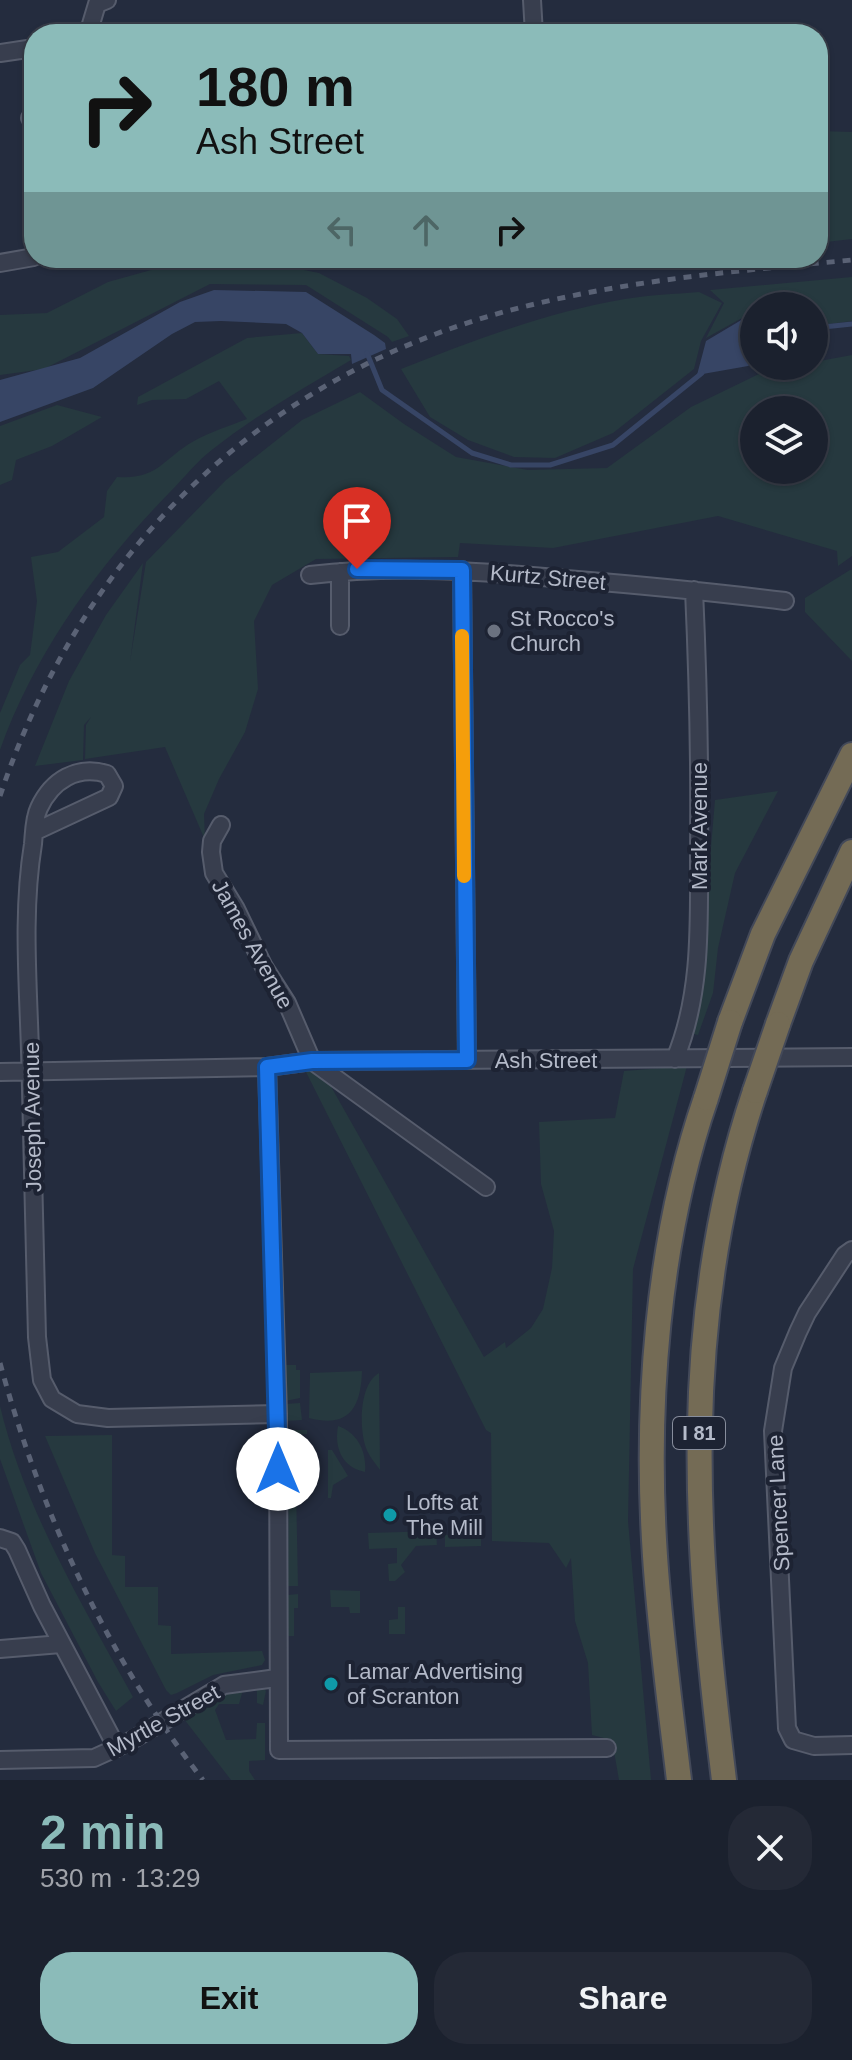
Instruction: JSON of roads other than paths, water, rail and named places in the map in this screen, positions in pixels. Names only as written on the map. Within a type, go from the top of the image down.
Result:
[{"type":"highway","name":"I 81","points":[[679,1780],[655,1553],[653,1418],[660,1321],[670,1252],[691,1145],[730,1022],[769,921],[852,755]]},
{"type":"highway","name":"I 81","points":[[724,1780],[701,1556],[698,1475],[700,1391],[716,1255],[732,1172],[755,1091],[812,936],[852,852]]},
{"type":"street","points":[[91,24],[97,4],[107,0]]},
{"type":"street","points":[[532,0],[533,24]]},
{"type":"street","points":[[0,53],[24,49]]},
{"type":"street","points":[[0,263],[24,259]]},
{"type":"street","points":[[462,570],[467,1060]]},
{"type":"street","name":"Kurtz Street","points":[[310,575],[462,570],[785,601]]},
{"type":"street","points":[[340,572],[340,626]]},
{"type":"street","name":"Mark Avenue","points":[[675,1059],[687,1030],[695,991],[699,907],[700,729],[694,590]]},
{"type":"street","name":"Joseph Avenue","points":[[34,832],[109,797],[114,786],[107,774],[77,772],[58,780],[38,809],[34,832],[30,864],[27,945],[37,1337],[42,1380],[52,1399],[77,1414],[108,1418],[278,1414]]},
{"type":"street","name":"James Avenue","points":[[221,825],[212,841],[214,873],[242,920],[264,967],[287,1003],[312,1061]]},
{"type":"street","name":"Ash Street","points":[[0,1072],[267,1067],[312,1061],[852,1057]]},
{"type":"street","points":[[312,1061],[486,1187]]},
{"type":"street","points":[[267,1067],[278,1414],[279,1750],[607,1748]]},
{"type":"street","name":"Spencer Lane","points":[[852,1250],[845,1255],[798,1332],[783,1368],[773,1431],[787,1728],[793,1740],[814,1746],[852,1745]]},
{"type":"street","points":[[0,1538],[12,1542],[17,1550],[61,1644],[117,1748]]},
{"type":"street","points":[[0,1649],[61,1644]]},
{"type":"street","name":"Myrtle Street","points":[[0,1760],[94,1758],[117,1748],[224,1685],[277,1678]]},
{"type":"water","points":[[214,290],[306,292],[374,335],[385,343],[386,349],[352,364],[351,354],[318,354],[302,333],[286,324],[195,322],[172,334],[93,388],[0,422],[0,380],[80,358],[180,302]]},
{"type":"water","points":[[740,321],[740,367],[697,375],[706,341]]},
{"type":"waterway","points":[[828,327],[852,324]]},
{"type":"waterway","points":[[367,353],[382,390],[472,453],[511,465],[550,465],[613,445],[702,373]]},
{"type":"railway","points":[[828,262],[852,260]]},
{"type":"railway","points":[[0,796],[37,704],[83,620],[138,544],[202,477],[273,419],[353,371],[441,332],[574,295],[772,268]]},
{"type":"railway","points":[[0,1363],[36,1474],[81,1582],[137,1684],[203,1780]]},
{"type":"place","name":"St Rocco's Church","points":[[494,631]]},
{"type":"place","name":"Lofts at The Mill","points":[[390,1515]]},
{"type":"place","name":"Lamar Advertising of Scranton","points":[[331,1684]]}]
